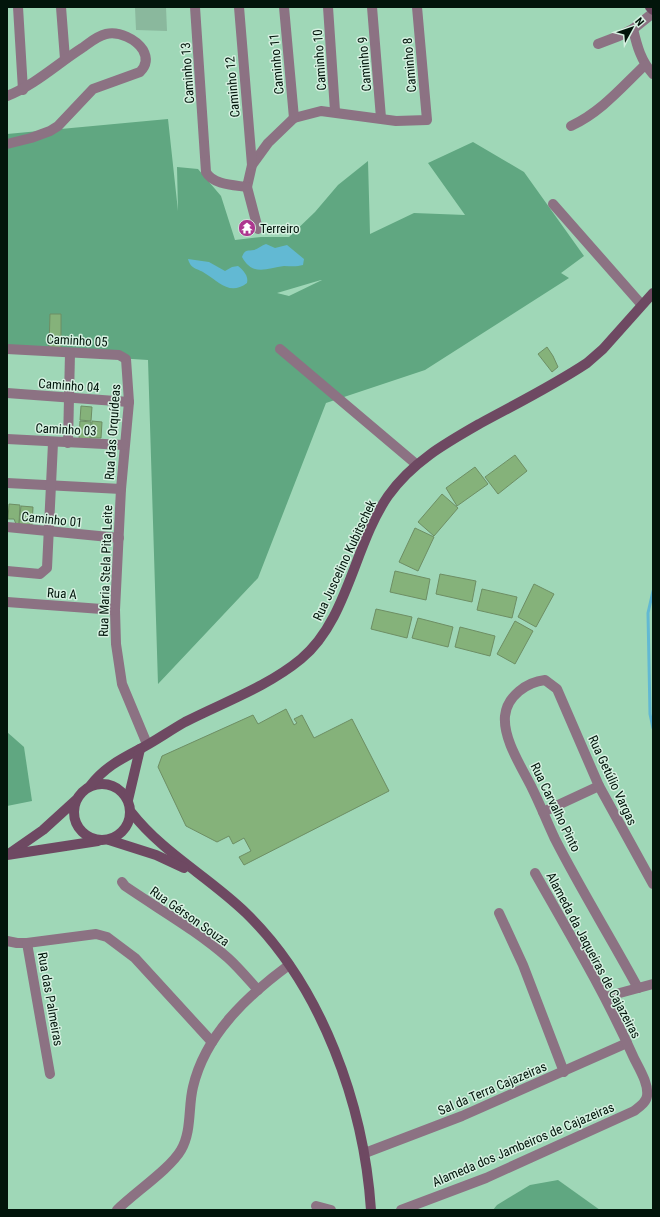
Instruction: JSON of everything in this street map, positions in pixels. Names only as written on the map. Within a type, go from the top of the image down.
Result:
[{"type":"main road","points":[[650,7],[653,11]]},
{"type":"main road","name":"Rua Juscelino Kubitschek","points":[[90,786],[97,777],[112,764],[186,722],[254,689],[294,664],[310,651],[332,620],[376,516],[388,495],[416,464],[446,442],[587,363],[611,341],[641,304],[653,294]]},
{"type":"main road","points":[[8,854],[104,840],[118,836],[125,830],[129,821],[130,812],[128,800],[144,747]]},
{"type":"main road","points":[[8,854],[37,834],[90,786],[108,784],[116,787],[128,800]]},
{"type":"main road","points":[[76,800],[74,811],[75,821],[80,831],[89,837],[156,855],[196,873]]},
{"type":"main road","points":[[130,812],[154,839],[196,873],[214,885],[246,913],[265,933],[289,965],[310,998],[324,1024],[347,1088],[365,1153],[371,1210]]},
{"type":"street","points":[[18,7],[23,90]]},
{"type":"street","points":[[61,7],[65,59]]},
{"type":"street","name":"Caminho 13","points":[[195,7],[205,137],[206,172],[210,178],[247,187]]},
{"type":"street","name":"Caminho 12","points":[[239,7],[252,165]]},
{"type":"street","name":"Caminho 11","points":[[284,7],[294,118]]},
{"type":"street","name":"Caminho 10","points":[[328,7],[335,111]]},
{"type":"street","name":"Caminho 9","points":[[372,7],[381,118]]},
{"type":"street","name":"Caminho 8","points":[[381,118],[396,121],[427,120],[417,7]]},
{"type":"street","points":[[598,44],[633,29],[653,11]]},
{"type":"street","points":[[633,29],[639,52],[645,65],[653,74]]},
{"type":"street","points":[[7,96],[23,90],[96,38],[111,33],[119,34],[134,41],[141,47],[146,61],[144,68],[134,75],[106,83],[93,89],[58,126],[50,131],[31,138],[7,144]]},
{"type":"street","points":[[571,126],[584,120],[604,105],[645,65]]},
{"type":"street","points":[[258,229],[247,187],[252,165],[268,143],[294,118],[320,111],[335,111],[381,118]]},
{"type":"street","points":[[553,204],[641,304]]},
{"type":"street","name":"Caminho 05","points":[[7,349],[123,356],[126,359],[128,376]]},
{"type":"street","points":[[280,350],[416,464]]},
{"type":"street","points":[[68,443],[70,353]]},
{"type":"street","name":"Rua das Orquídeas","points":[[121,489],[129,402],[128,376]]},
{"type":"street","name":"Caminho 04","points":[[7,393],[129,402]]},
{"type":"street","name":"Caminho 03","points":[[7,439],[53,443],[124,445]]},
{"type":"street","points":[[7,571],[40,574],[47,568],[50,532],[53,443]]},
{"type":"street","points":[[7,483],[121,489]]},
{"type":"street","name":"Rua Maria Stela Pita Leite","points":[[121,489],[115,610],[116,644],[122,684],[144,747]]},
{"type":"street","name":"Caminho 01","points":[[7,527],[119,538]]},
{"type":"street","name":"Rua A","points":[[7,602],[115,610]]},
{"type":"street","name":"Rua Carvalho Pinto","points":[[566,707],[557,689],[551,683],[545,680],[535,681],[521,688],[511,701],[505,715],[506,727],[511,744],[556,839],[638,988]]},
{"type":"street","name":"Rua Getúlio Vargas","points":[[566,707],[599,786],[653,884]]},
{"type":"street","points":[[543,812],[599,786]]},
{"type":"street","name":"Alameda da Jaqueiras de Cajazeiras","points":[[535,873],[605,997],[647,1087],[647,1096],[644,1104],[634,1111]]},
{"type":"street","name":"Rua Gérson Souza","points":[[122,882],[125,886],[175,918],[212,945],[229,959],[258,990]]},
{"type":"street","points":[[499,913],[523,965],[564,1072]]},
{"type":"street","name":"Rua das Palmeiras","points":[[50,1074],[28,943],[96,934],[107,937],[135,958],[212,1042]]},
{"type":"street","points":[[7,941],[28,943]]},
{"type":"street","points":[[117,1210],[158,1175],[181,1150],[188,1130],[192,1089],[197,1072],[212,1042],[226,1023],[258,990],[289,965]]},
{"type":"street","points":[[605,997],[653,984]]},
{"type":"street","name":"Sal da Terra Cajazeiras","points":[[365,1153],[462,1116],[627,1043]]},
{"type":"street","name":"Alameda dos Jambeiros de Cajazeiras","points":[[401,1210],[486,1178],[634,1111]]},
{"type":"street","points":[[316,1206],[331,1210]]},
{"type":"green space","points":[[135,7],[166,7],[167,31],[136,30]]},
{"type":"green space","points":[[168,119],[178,211],[177,167],[198,169],[221,196],[235,240],[261,237],[289,237],[315,212],[338,185],[368,161],[370,234],[414,213],[465,215],[428,163],[473,142],[524,172],[584,256],[561,273],[569,278],[425,370],[326,403],[258,578],[158,684],[148,360],[7,351],[7,134]],"holes":[[[322,280],[289,296],[277,293]]]},
{"type":"green space","points":[[7,732],[24,747],[32,801],[7,806]]},
{"type":"green space","points":[[558,1180],[600,1210],[493,1210],[497,1205],[530,1185]]},
{"type":"water","points":[[266,244],[275,248],[287,245],[304,259],[303,265],[284,266],[261,270],[251,267],[246,263],[242,257],[244,253]]},
{"type":"water","points":[[188,259],[209,262],[225,271],[232,267],[238,266],[244,271],[247,283],[241,287],[235,288],[230,288],[220,284],[193,267],[189,263]]},
{"type":"building","name":"Terreiro","points":[[251,222],[253,231],[243,234],[241,224]]},
{"type":"building","points":[[50,314],[61,314],[61,348],[49,347]]},
{"type":"building","points":[[547,347],[558,367],[552,372],[538,354]]},
{"type":"building","points":[[81,406],[92,407],[91,421],[80,420]]},
{"type":"building","points":[[80,421],[91,422],[90,440],[79,439]]},
{"type":"building","points":[[92,421],[102,422],[101,438],[91,438]]},
{"type":"building","points":[[515,455],[527,471],[498,494],[485,477]]},
{"type":"building","points":[[475,467],[488,484],[457,506],[446,488]]},
{"type":"building","points":[[442,494],[458,508],[434,536],[418,522]]},
{"type":"building","points":[[9,504],[20,505],[19,524],[16,524],[14,519],[8,519]]},
{"type":"building","points":[[21,506],[33,507],[32,525],[19,524]]},
{"type":"building","points":[[415,528],[434,537],[418,571],[399,562]]},
{"type":"building","points":[[395,571],[430,579],[426,600],[390,592]]},
{"type":"building","points":[[440,574],[476,581],[472,602],[436,594]]},
{"type":"building","points":[[534,584],[554,594],[536,627],[518,617]]},
{"type":"building","points":[[482,589],[517,597],[512,618],[477,610]]},
{"type":"building","points":[[376,609],[412,617],[407,638],[371,629]]},
{"type":"building","points":[[418,618],[453,627],[448,647],[412,638]]},
{"type":"building","points":[[515,621],[533,631],[515,664],[497,654]]},
{"type":"building","points":[[460,627],[495,636],[490,656],[455,647]]},
{"type":"building","points":[[286,709],[294,725],[297,723],[294,719],[302,715],[314,738],[352,719],[389,791],[244,865],[239,857],[251,851],[244,838],[233,844],[229,836],[217,842],[186,826],[158,767],[162,756],[253,715],[258,724]]},
{"type":"waterway","points":[[653,591],[648,613],[650,714],[653,728]]},
{"type":"place","name":"Terreiro","points":[[247,228]]}]
